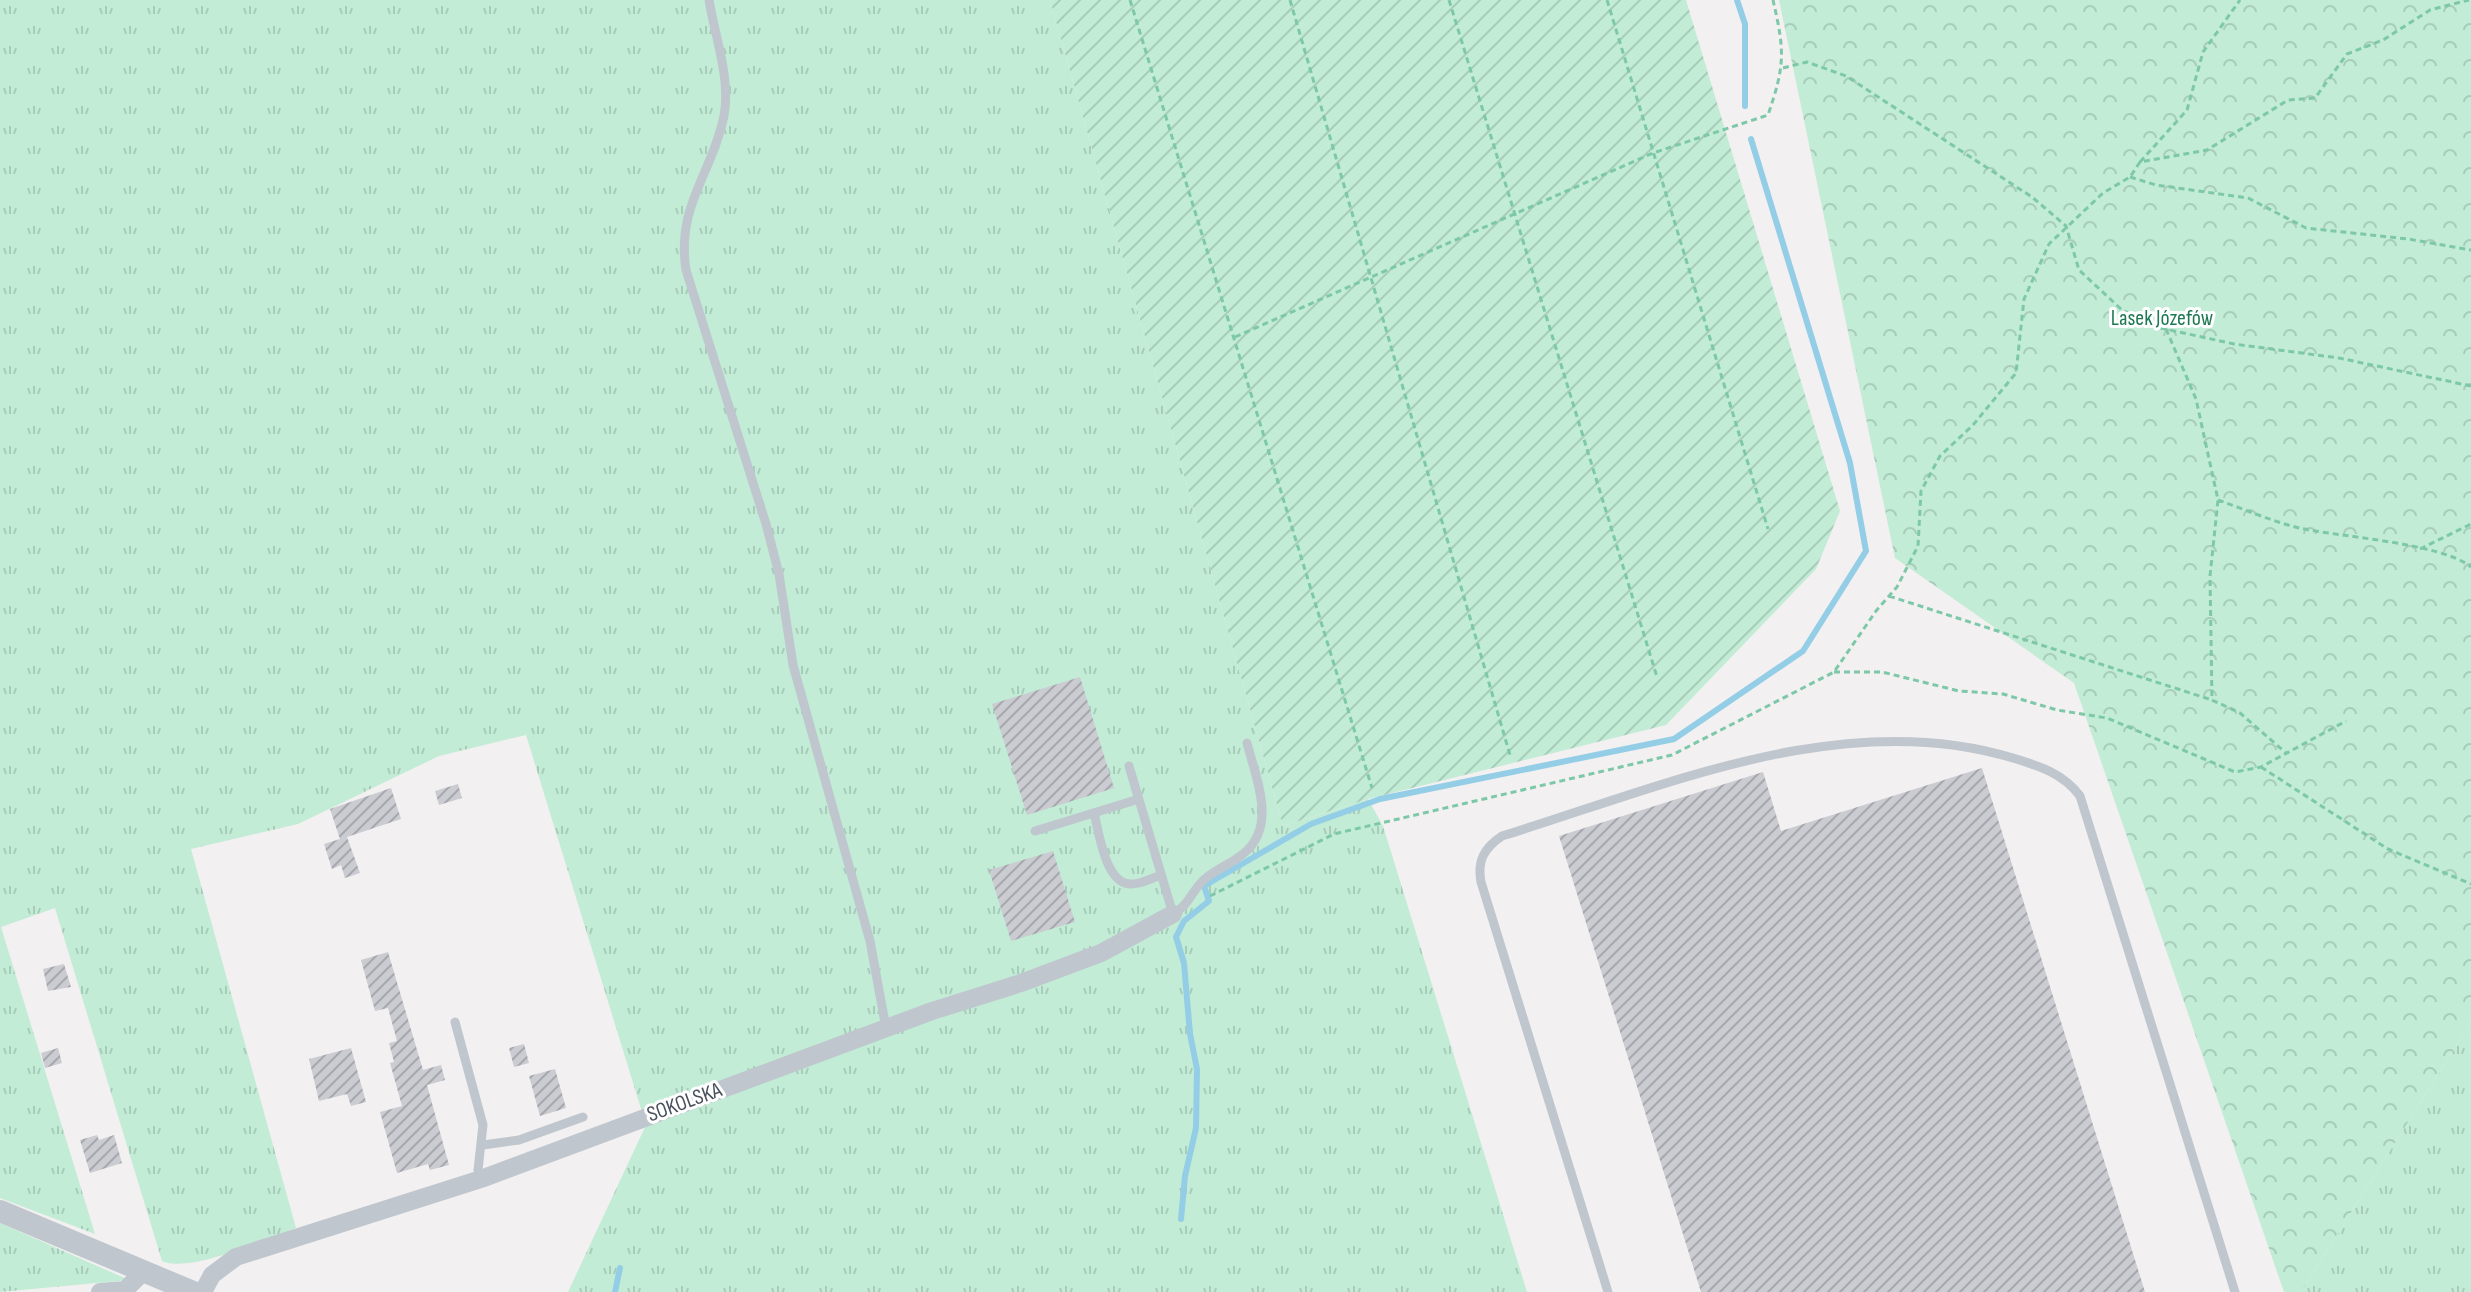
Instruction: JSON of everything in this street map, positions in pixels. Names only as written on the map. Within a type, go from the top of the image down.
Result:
[{"type":"street","name":"SOKOLSKA","points":[[203,1292],[212,1275],[236,1257],[481,1179],[886,1028],[1090,957],[1173,914]]},
{"type":"street","points":[[0,1211],[193,1292]]},
{"type":"street","points":[[100,1292],[125,1290],[143,1272]]},
{"type":"lane","points":[[709,0],[726,99],[712,154],[686,216],[683,251],[686,270],[766,524],[779,574],[793,665],[870,941],[886,1028]]},
{"type":"lane","points":[[1608,1292],[1481,882],[1478,869],[1483,855],[1489,845],[1502,836],[1737,763],[1870,742],[1984,749],[2057,774],[2080,796],[2235,1292]]},
{"type":"lane","points":[[1129,766],[1173,914],[1186,907],[1202,880],[1245,853],[1264,819],[1247,743]]},
{"type":"lane","points":[[1035,831],[1139,799]]},
{"type":"lane","points":[[1094,813],[1110,867],[1121,881],[1131,884],[1161,875]]},
{"type":"lane","points":[[455,1022],[483,1125],[478,1170],[481,1179]]},
{"type":"lane","points":[[483,1145],[519,1140],[583,1117]]},
{"type":"path","points":[[1130,0],[1372,788]]},
{"type":"path","points":[[1290,0],[1510,755]]},
{"type":"path","points":[[1449,0],[1657,677]]},
{"type":"path","points":[[1607,0],[1768,529]]},
{"type":"path","points":[[1234,338],[1653,153],[1768,115],[1783,68],[1782,40],[1773,0]]},
{"type":"path","points":[[1195,896],[1207,897],[1334,834],[1672,755],[1834,672],[1889,596],[1918,546],[1921,491],[1940,456],[1973,425],[2016,373],[2024,299],[2049,244],[2103,193],[2130,177],[2187,110],[2203,52],[2240,0]]},
{"type":"path","points":[[2140,162],[2207,150],[2288,100],[2315,98],[2347,54],[2383,40],[2430,10],[2469,0]]},
{"type":"path","points":[[1783,68],[1807,62],[1846,76],[2032,197],[2066,226],[2079,270],[2122,310],[2166,329],[2234,344],[2339,358],[2471,386]]},
{"type":"path","points":[[2130,177],[2156,185],[2248,198],[2306,228],[2471,250]]},
{"type":"path","points":[[2166,329],[2196,399],[2218,500],[2210,576],[2212,700]]},
{"type":"path","points":[[2218,500],[2296,527],[2420,549],[2461,559],[2471,567]]},
{"type":"path","points":[[2420,549],[2471,524]]},
{"type":"path","points":[[1889,596],[2212,700],[2240,713],[2286,753]]},
{"type":"path","points":[[1834,672],[1882,672],[1959,691],[2003,694],[2057,710],[2107,718],[2235,772],[2261,767],[2346,721]]},
{"type":"path","points":[[2261,767],[2388,849],[2471,884]]},
{"type":"green space","points":[[0,0],[1050,0],[1283,826],[1368,799],[1383,826],[1527,1292],[568,1292],[646,1125],[526,735],[439,756],[298,824],[191,849],[296,1228],[209,1259],[175,1264],[162,1261],[55,908],[1,927],[95,1234],[0,1198]]},
{"type":"green space","points":[[1050,0],[1686,0],[1840,511],[1816,569],[1666,725],[1368,799],[1283,826]]},
{"type":"green space","name":"Lasek Józefów","points":[[1779,0],[2471,0],[2471,1022],[2301,1292],[2284,1292],[2074,683],[1895,558]]},
{"type":"green space","points":[[2471,1022],[2471,1292],[2301,1292]]},
{"type":"green space","points":[[0,1223],[129,1280],[0,1292]]},
{"type":"building","points":[[1080,677],[1114,788],[1027,815],[992,704]]},
{"type":"building","points":[[1982,768],[2145,1292],[1701,1292],[1559,836],[1763,772],[1781,831]]},
{"type":"building","points":[[458,784],[462,798],[439,805],[435,791]]},
{"type":"building","points":[[391,788],[401,819],[347,837],[360,873],[345,878],[341,865],[332,869],[324,844],[340,839],[330,809]]},
{"type":"building","points":[[1053,851],[1075,922],[1011,941],[989,870]]},
{"type":"building","points":[[388,952],[423,1070],[441,1065],[445,1080],[427,1085],[449,1165],[430,1170],[428,1164],[397,1173],[380,1112],[402,1106],[390,1063],[394,1062],[389,1043],[397,1041],[388,1008],[375,1011],[361,960]]},
{"type":"building","points":[[64,964],[71,987],[48,991],[43,969]]},
{"type":"building","points":[[524,1044],[529,1063],[514,1067],[509,1048]]},
{"type":"building","points":[[58,1048],[62,1063],[45,1068],[41,1053]]},
{"type":"building","points":[[351,1048],[366,1102],[351,1106],[347,1094],[319,1101],[309,1059]]},
{"type":"building","points":[[555,1069],[566,1108],[540,1116],[529,1076]]},
{"type":"building","points":[[97,1135],[99,1140],[114,1135],[122,1163],[90,1173],[80,1140]]},
{"type":"waterway","points":[[1737,0],[1745,24],[1745,106]]},
{"type":"waterway","points":[[1181,1219],[1185,1176],[1196,1128],[1197,1069],[1190,1034],[1184,963],[1176,937],[1184,921],[1209,901],[1204,886],[1311,824],[1380,799],[1674,739],[1803,651],[1866,551],[1850,463],[1751,139]]},
{"type":"waterway","points":[[615,1292],[620,1268]]}]
